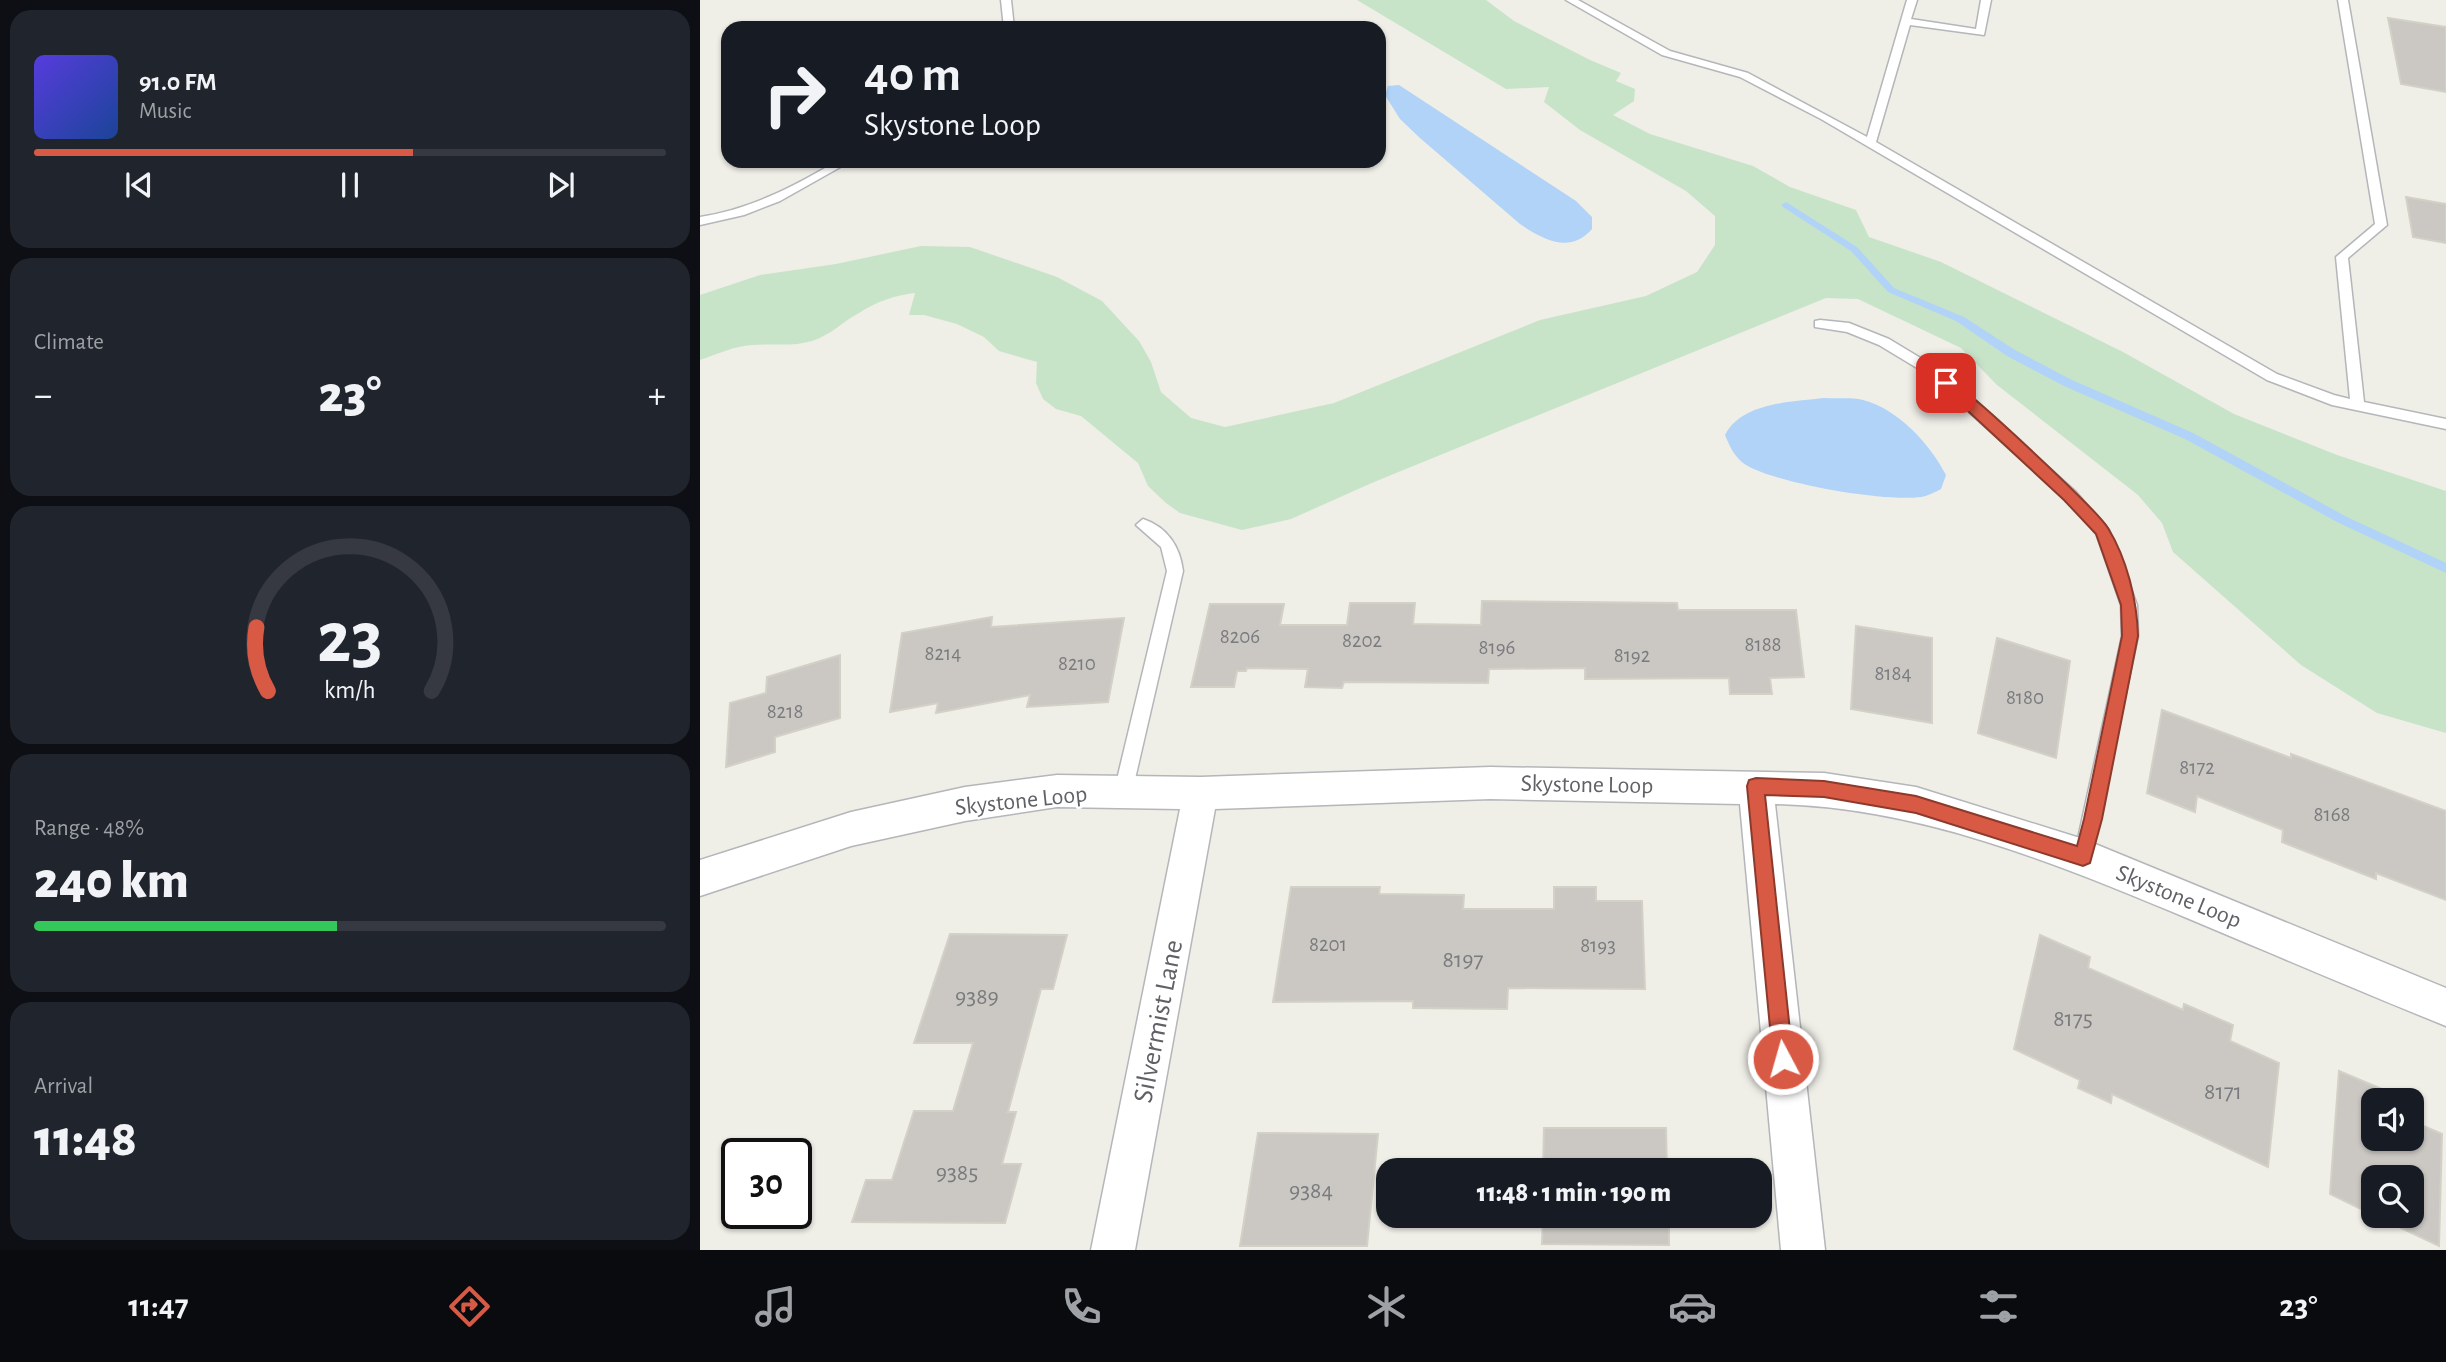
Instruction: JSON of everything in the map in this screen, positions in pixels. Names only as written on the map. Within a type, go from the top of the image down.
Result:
[{"type":"street","name":"Skystone Loop","points":[[700,878],[851,830],[965,804],[1057,791],[1201,793],[1490,783],[1824,789],[1916,804],[2083,857],[2446,1007]]},
{"type":"street","points":[[1756,786],[1803,1250]]},
{"type":"street","name":"Silvermist Lane","points":[[1113,1250],[1201,793]]},
{"type":"lane","points":[[1006,0],[1008,21]]},
{"type":"lane","points":[[1571,0],[1666,52],[1744,75],[1825,117],[2272,377],[2312,394],[2446,424]]},
{"type":"lane","points":[[1870,144],[1912,0]]},
{"type":"lane","points":[[1906,21],[1980,33],[1986,0]]},
{"type":"lane","points":[[2343,0],[2381,225],[2342,257],[2358,406]]},
{"type":"lane","points":[[700,221],[749,212],[778,200],[833,168]]},
{"type":"lane","points":[[1821,324],[1849,328],[1884,342],[1932,371],[2024,452],[2102,530],[2129,605],[2130,636],[2083,857]]},
{"type":"lane","points":[[1123,792],[1175,571],[1174,551],[1164,539],[1143,525]]},
{"type":"green space","points":[[1357,0],[1486,0],[1514,21],[1621,73],[1616,81],[1635,89],[1634,101],[1613,115],[1650,134],[1753,166],[1790,187],[1856,210],[1869,237],[1941,262],[2123,352],[2234,414],[2337,455],[2446,491],[2446,733],[2377,713],[2301,665],[2173,552],[2162,523],[2138,495],[1997,385],[1961,348],[1858,299],[1826,298],[1374,482],[1291,519],[1242,530],[1180,513],[1166,503],[1148,486],[1138,463],[1081,416],[1056,409],[1043,399],[1036,383],[1037,362],[999,351],[984,337],[957,324],[924,315],[909,315],[915,293],[893,297],[872,306],[812,341],[746,346],[700,360],[700,295],[760,275],[836,264],[921,246],[970,247],[1057,277],[1102,301],[1139,341],[1151,362],[1161,392],[1191,418],[1225,427],[1334,403],[1540,320],[1646,296],[1697,272],[1715,245],[1715,216],[1686,191],[1580,130],[1544,102],[1549,87],[1506,89]]},
{"type":"water","points":[[1399,85],[1576,201],[1592,217],[1592,229],[1584,237],[1566,243],[1538,235],[1520,224],[1400,119],[1386,97],[1388,86]]},
{"type":"water","points":[[1824,398],[1863,400],[1888,411],[1912,429],[1931,451],[1946,475],[1941,489],[1924,496],[1882,497],[1782,479],[1742,462],[1725,435],[1733,424],[1755,410]]},
{"type":"building","points":[[2388,18],[2446,27],[2446,92],[2401,84]]},
{"type":"building","points":[[2406,197],[2446,204],[2446,243],[2413,237]]},
{"type":"building","points":[[1482,601],[1677,603],[1678,610],[1796,610],[1804,677],[1770,678],[1772,694],[1730,694],[1729,678],[1585,679],[1585,668],[1489,669],[1488,683],[1344,682],[1342,688],[1305,687],[1308,669],[1247,668],[1246,671],[1237,671],[1234,687],[1191,687],[1210,604],[1284,604],[1280,625],[1347,625],[1350,603],[1415,603],[1413,624],[1481,625]]},
{"type":"building","points":[[992,617],[991,627],[1124,618],[1108,702],[1027,707],[1030,695],[936,713],[938,703],[890,712],[902,633]]},
{"type":"building","points":[[1856,626],[1932,638],[1932,723],[1851,709]]},
{"type":"building","points":[[1997,638],[2070,661],[2056,758],[1978,733]]},
{"type":"building","points":[[840,655],[840,718],[775,737],[775,752],[726,767],[730,703],[766,693],[767,677]]},
{"type":"building","points":[[2162,710],[2446,811],[2446,900],[2376,873],[2376,879],[2282,842],[2283,830],[2197,796],[2195,812],[2147,793]]},
{"type":"building","points":[[1291,887],[1380,887],[1379,894],[1464,895],[1463,909],[1554,909],[1554,887],[1596,887],[1596,901],[1642,901],[1645,989],[1508,988],[1507,1009],[1413,1008],[1413,1001],[1273,1002]]},
{"type":"building","points":[[950,934],[1067,935],[1053,989],[1041,989],[1008,1112],[1016,1112],[1002,1164],[1021,1164],[1005,1223],[852,1222],[866,1180],[892,1180],[914,1111],[953,1111],[973,1043],[914,1043]]},
{"type":"building","points":[[2040,935],[2090,957],[2088,968],[2183,1010],[2184,1004],[2233,1025],[2230,1041],[2279,1063],[2268,1167],[2112,1094],[2111,1103],[2078,1088],[2080,1080],[2014,1049]]},
{"type":"building","points":[[2339,1071],[2379,1088],[2361,1088],[2361,1151],[2424,1151],[2424,1126],[2442,1134],[2439,1246],[2401,1228],[2424,1228],[2424,1165],[2361,1165],[2361,1209],[2330,1194]]},
{"type":"building","points":[[1544,1128],[1666,1128],[1667,1158],[1543,1158]]},
{"type":"building","points":[[1258,1133],[1378,1134],[1367,1246],[1240,1246]]},
{"type":"building","points":[[1543,1228],[1669,1228],[1669,1245],[1542,1244]]},
{"type":"waterway","points":[[1786,205],[1854,249],[1891,290],[1960,319],[2011,353],[2068,383],[2189,436],[2343,520],[2446,568]]},
{"type":"route","points":[[1783,1059],[1756,786],[1824,789],[1916,804],[2083,857],[2093,819],[2130,636],[2129,605],[2117,568],[2102,530],[2070,495],[1946,383]]}]
